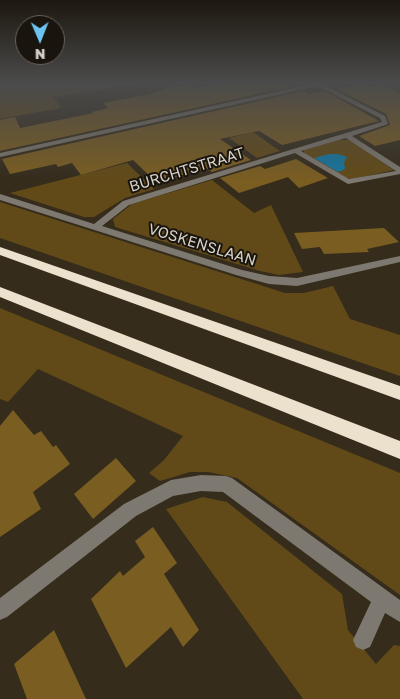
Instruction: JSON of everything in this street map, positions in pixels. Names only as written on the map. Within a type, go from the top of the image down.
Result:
[{"type":"highway","points":[[0,251],[400,394]]},
{"type":"highway","points":[[0,292],[400,450]]},
{"type":"street","points":[[0,155],[173,116]]},
{"type":"street","name":"BURCHTSTRAAT","points":[[95,228],[126,203],[294,150],[386,124],[386,120],[378,116]]},
{"type":"street","points":[[348,136],[400,171]]},
{"type":"street","points":[[294,150],[348,182],[400,171]]},
{"type":"street","name":"VOSKENSLAAN","points":[[0,197],[240,274],[269,280],[297,282],[400,259]]},
{"type":"street","points":[[0,610],[130,510],[171,488],[201,482],[226,484],[400,612]]},
{"type":"street","points":[[363,640],[382,599]]},
{"type":"shaded area","points":[[0,116],[19,116],[0,119]]},
{"type":"shaded area","points":[[253,132],[280,151],[257,158],[229,138]]},
{"type":"shaded area","points":[[339,140],[351,140],[394,170],[352,179],[346,178],[304,154],[304,150]]},
{"type":"shaded area","points":[[127,163],[154,189],[125,198],[94,217],[84,217],[10,193]]},
{"type":"shaded area","points":[[212,180],[254,213],[271,205],[303,272],[279,275],[260,271],[115,227],[113,219],[132,204]]},
{"type":"shaded area","points":[[0,202],[285,293],[304,293],[333,286],[350,319],[400,335],[400,376],[0,238]]},
{"type":"shaded area","points":[[0,308],[400,473],[400,595],[237,478],[208,472],[190,472],[160,481],[149,473],[164,460],[183,436],[38,369],[8,402],[0,399]]},
{"type":"shaded area","points":[[203,497],[227,502],[342,594],[348,630],[376,664],[394,645],[400,646],[400,699],[303,699],[166,509]]},
{"type":"water","points":[[329,154],[347,157],[344,162],[345,169],[338,172],[314,158]]},
{"type":"building","points":[[81,116],[160,116],[0,151],[0,120],[15,117],[20,128]]},
{"type":"building","points":[[194,116],[369,116],[379,121],[282,145],[259,131],[220,139],[251,160],[212,172],[206,168],[157,183],[133,160],[81,175],[72,163],[58,167],[56,164],[10,174],[2,159]]},
{"type":"building","points":[[387,116],[400,116],[400,140],[375,146],[359,136],[390,125]]},
{"type":"building","points":[[296,159],[328,178],[299,188],[288,177],[239,193],[220,178],[260,166],[265,169]]},
{"type":"building","points":[[384,228],[399,242],[367,249],[369,252],[324,254],[320,247],[302,249],[294,233]]},
{"type":"building","points":[[13,410],[34,435],[41,431],[53,447],[56,445],[70,464],[33,492],[41,509],[0,537],[0,426]]},
{"type":"building","points":[[116,458],[136,481],[93,519],[74,494]]},
{"type":"building","points":[[153,527],[177,563],[164,574],[199,630],[183,647],[171,627],[126,668],[91,599],[120,571],[123,576],[145,557],[135,541]]},
{"type":"building","points":[[54,630],[86,699],[27,699],[14,664]]}]
